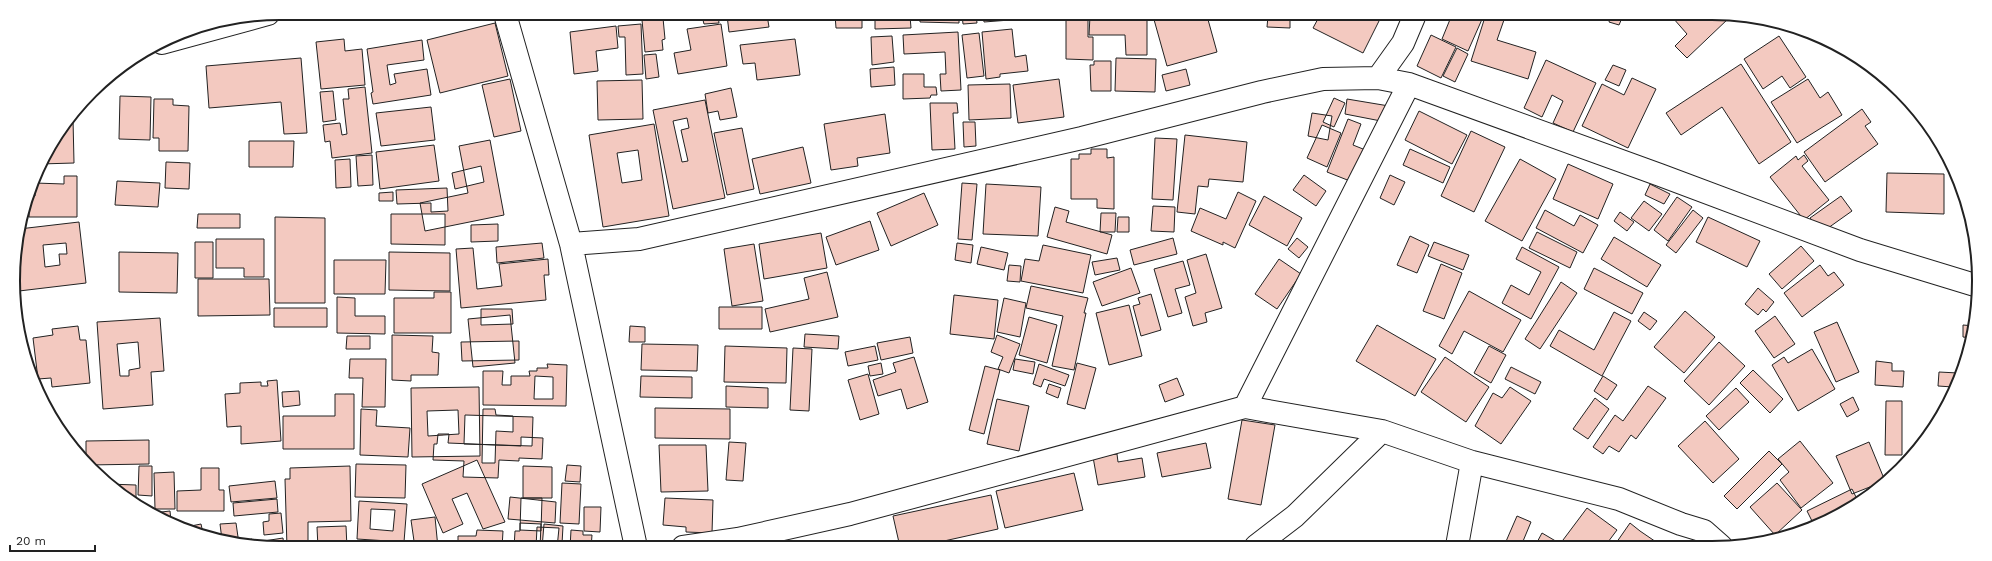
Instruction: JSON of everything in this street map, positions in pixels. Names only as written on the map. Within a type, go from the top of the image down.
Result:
[{"type":"street","points":[[507,20],[571,244],[635,541]]},
{"type":"street","points":[[1378,78],[1403,44],[1413,20]]},
{"type":"street","points":[[196,34],[225,26]]},
{"type":"street","points":[[571,244],[639,239],[1082,138],[1262,92],[1323,79],[1378,78],[1409,84],[1660,175],[1860,250],[1972,284]]},
{"type":"street","points":[[1245,407],[1409,84]]},
{"type":"street","points":[[724,541],[850,514],[1245,407],[1382,431],[1472,462],[1618,499],[1681,524],[1704,531],[1715,541]]},
{"type":"street","points":[[1262,541],[1295,516],[1382,431]]},
{"type":"street","points":[[1457,541],[1472,462]]},
{"type":"building","points":[[642,20],[663,20],[665,39],[662,40],[663,50],[645,52]]},
{"type":"building","points":[[703,20],[719,20],[719,23],[704,24]]},
{"type":"building","points":[[728,20],[768,20],[769,27],[729,32]]},
{"type":"building","points":[[835,20],[862,20],[862,28],[836,28]]},
{"type":"building","points":[[875,20],[910,20],[911,28],[875,29]]},
{"type":"building","points":[[920,20],[959,20],[959,23],[920,22]]},
{"type":"building","points":[[963,20],[977,20],[977,23],[963,24]]},
{"type":"building","points":[[984,20],[1010,20],[984,22]]},
{"type":"building","points":[[1066,20],[1088,20],[1088,37],[1093,37],[1093,60],[1066,59]]},
{"type":"building","points":[[1090,20],[1147,20],[1147,55],[1126,55],[1125,35],[1089,35]]},
{"type":"building","points":[[1154,20],[1208,20],[1217,52],[1167,66]]},
{"type":"building","points":[[1268,20],[1290,20],[1290,28],[1267,27]]},
{"type":"building","points":[[1317,20],[1380,20],[1363,53],[1313,28]]},
{"type":"building","points":[[1450,20],[1482,20],[1468,51],[1442,39]]},
{"type":"building","points":[[1484,20],[1504,20],[1497,40],[1536,52],[1528,79],[1471,61]]},
{"type":"building","points":[[1610,20],[1621,20],[1619,25],[1609,22]]},
{"type":"building","points":[[1675,20],[1726,21],[1687,58],[1675,46],[1687,34]]},
{"type":"building","points":[[495,23],[508,76],[440,93],[427,40]]},
{"type":"building","points":[[641,24],[643,74],[626,75],[625,37],[619,37],[618,26]]},
{"type":"building","points":[[721,24],[727,66],[678,74],[674,53],[691,50],[687,29]]},
{"type":"building","points":[[616,26],[618,48],[596,51],[598,71],[574,74],[570,32]]},
{"type":"building","points":[[1012,29],[1015,57],[1026,55],[1028,71],[1000,74],[1000,77],[986,79],[982,32]]},
{"type":"building","points":[[958,32],[961,90],[941,91],[940,74],[946,74],[945,52],[904,54],[903,35]]},
{"type":"building","points":[[979,33],[984,76],[967,78],[962,35]]},
{"type":"building","points":[[1431,35],[1456,47],[1441,78],[1417,66]]},
{"type":"building","points":[[892,36],[894,62],[872,65],[871,37]]},
{"type":"building","points":[[1779,36],[1806,77],[1790,88],[1782,76],[1763,89],[1744,59]]},
{"type":"building","points":[[344,39],[345,51],[362,49],[365,85],[321,89],[316,42]]},
{"type":"building","points":[[795,39],[800,75],[757,80],[755,63],[743,64],[740,45]]},
{"type":"building","points":[[422,40],[424,60],[387,65],[390,85],[396,83],[394,74],[427,69],[431,95],[373,104],[371,93],[373,92],[367,49]]},
{"type":"building","points":[[1457,48],[1468,54],[1455,82],[1443,76]]},
{"type":"building","points":[[656,54],[659,77],[646,79],[644,55]]},
{"type":"building","points":[[301,58],[307,133],[284,134],[281,102],[209,108],[206,66]]},
{"type":"building","points":[[1116,58],[1156,59],[1155,92],[1115,91]]},
{"type":"building","points":[[1546,60],[1596,83],[1573,132],[1553,123],[1563,101],[1552,95],[1542,117],[1524,108]]},
{"type":"building","points":[[1094,61],[1111,61],[1111,91],[1091,91],[1090,65],[1094,65]]},
{"type":"building","points":[[1741,64],[1791,142],[1759,164],[1722,107],[1681,135],[1666,113]]},
{"type":"building","points":[[1613,65],[1626,70],[1619,86],[1605,80]]},
{"type":"building","points":[[894,67],[895,85],[871,87],[870,69]]},
{"type":"building","points":[[1186,69],[1190,85],[1166,91],[1162,75]]},
{"type":"building","points":[[903,74],[924,74],[924,87],[936,87],[937,95],[931,95],[930,98],[903,99]]},
{"type":"building","points":[[1632,78],[1656,89],[1628,148],[1582,126],[1602,84],[1624,95]]},
{"type":"building","points":[[510,79],[521,131],[494,137],[482,85]]},
{"type":"building","points":[[1059,79],[1064,117],[1018,123],[1013,85]]},
{"type":"building","points":[[1808,79],[1820,98],[1828,92],[1842,115],[1797,143],[1771,102]]},
{"type":"building","points":[[642,80],[643,119],[598,120],[597,81]]},
{"type":"building","points":[[1010,84],[1011,118],[969,120],[968,85]]},
{"type":"building","points":[[365,87],[372,153],[332,158],[330,141],[325,142],[323,125],[340,123],[342,135],[347,134],[343,99],[349,99],[348,89]]},
{"type":"building","points":[[731,88],[737,117],[720,120],[718,111],[708,113],[705,94]]},
{"type":"building","points":[[333,91],[336,120],[323,122],[320,92]]},
{"type":"building","points":[[120,96],[151,97],[150,140],[119,139]]},
{"type":"building","points":[[1334,98],[1345,103],[1334,127],[1323,122]]},
{"type":"building","points":[[154,99],[173,99],[173,105],[189,106],[188,151],[159,151],[159,138],[153,138]]},
{"type":"building","points":[[1347,99],[1389,106],[1386,122],[1345,114]]},
{"type":"building","points":[[705,100],[725,198],[673,209],[653,110]],"holes":[[[687,118],[689,128],[681,130],[688,161],[682,162],[673,121]]]},
{"type":"building","points":[[930,103],[957,103],[958,113],[953,113],[955,149],[932,150]]},
{"type":"building","points":[[431,107],[435,140],[381,146],[376,113]]},
{"type":"building","points":[[1862,109],[1871,122],[1865,126],[1878,144],[1825,182],[1804,152]]},
{"type":"building","points":[[1419,111],[1467,135],[1452,164],[1405,140]]},
{"type":"building","points":[[1312,113],[1332,116],[1328,140],[1308,136]]},
{"type":"building","points":[[885,114],[890,153],[857,158],[858,166],[831,170],[824,124]]},
{"type":"building","points":[[1348,119],[1361,124],[1353,145],[1368,151],[1355,183],[1327,172]]},
{"type":"building","points":[[963,122],[975,122],[976,146],[964,147]]},
{"type":"building","points":[[73,123],[74,163],[48,164]]},
{"type":"building","points":[[654,124],[669,216],[603,227],[589,135]],"holes":[[[638,150],[642,180],[622,183],[617,153]]]},
{"type":"building","points":[[1322,125],[1341,133],[1327,167],[1307,158]]},
{"type":"building","points":[[742,128],[754,189],[727,195],[714,133]]},
{"type":"building","points":[[1471,131],[1505,147],[1474,212],[1441,196]]},
{"type":"building","points":[[1185,135],[1247,142],[1243,182],[1209,179],[1208,187],[1198,186],[1195,214],[1177,212]]},
{"type":"building","points":[[1155,138],[1177,139],[1173,200],[1152,199]]},
{"type":"building","points":[[490,140],[504,215],[425,231],[420,203],[468,193],[459,146]]},
{"type":"building","points":[[249,141],[294,141],[293,167],[249,167]]},
{"type":"building","points":[[434,145],[439,181],[380,189],[376,152]]},
{"type":"building","points":[[803,147],[811,183],[760,194],[752,159]]},
{"type":"building","points":[[1091,149],[1107,149],[1107,158],[1114,157],[1114,209],[1097,208],[1097,199],[1071,199],[1071,159],[1079,159],[1079,154],[1091,154]]},
{"type":"building","points":[[1410,149],[1450,167],[1443,183],[1403,165]]},
{"type":"building","points":[[372,155],[373,185],[358,186],[356,156]]},
{"type":"building","points":[[1804,155],[1808,161],[1802,166],[1829,200],[1804,220],[1770,177],[1796,156],[1798,160]]},
{"type":"building","points":[[350,159],[351,187],[336,188],[335,160]]},
{"type":"building","points":[[1520,159],[1556,179],[1522,241],[1485,221]]},
{"type":"building","points":[[166,162],[190,163],[189,189],[165,188]]},
{"type":"building","points":[[1568,164],[1613,184],[1598,219],[1553,199]]},
{"type":"building","points":[[481,166],[484,182],[455,189],[452,173]]},
{"type":"building","points":[[1887,173],[1944,174],[1944,214],[1886,212]]},
{"type":"building","points":[[1304,175],[1326,191],[1316,206],[1293,190]]},
{"type":"building","points":[[1390,175],[1405,182],[1394,205],[1380,198]]},
{"type":"building","points":[[64,176],[77,176],[77,217],[29,217],[39,183],[64,184]]},
{"type":"building","points":[[117,181],[160,183],[158,207],[115,205]]},
{"type":"building","points":[[962,183],[977,184],[972,240],[958,239]]},
{"type":"building","points":[[986,184],[1041,187],[1038,236],[983,234]]},
{"type":"building","points":[[1650,184],[1670,194],[1664,204],[1645,195]]},
{"type":"building","points":[[447,188],[448,211],[431,212],[431,203],[397,204],[396,190]]},
{"type":"building","points":[[393,192],[393,201],[379,201],[379,193]]},
{"type":"building","points":[[1238,192],[1256,201],[1235,248],[1223,242],[1223,245],[1191,231],[1200,208],[1226,219]]},
{"type":"building","points":[[924,193],[938,225],[891,246],[877,213]]},
{"type":"building","points":[[1264,196],[1302,218],[1287,246],[1249,225]]},
{"type":"building","points":[[1841,196],[1852,211],[1821,233],[1810,218]]},
{"type":"building","points":[[1677,197],[1692,207],[1668,241],[1654,230]]},
{"type":"building","points":[[1644,201],[1662,214],[1649,231],[1631,218]]},
{"type":"building","points":[[1153,206],[1175,207],[1174,232],[1151,231]]},
{"type":"building","points":[[1055,207],[1069,211],[1066,222],[1112,235],[1107,254],[1047,237]]},
{"type":"building","points":[[1545,210],[1574,226],[1580,215],[1598,225],[1583,253],[1536,228]]},
{"type":"building","points":[[1693,210],[1703,218],[1676,253],[1666,245]]},
{"type":"building","points":[[1620,212],[1634,222],[1627,231],[1614,221]]},
{"type":"building","points":[[1101,213],[1116,213],[1115,232],[1100,232]]},
{"type":"building","points":[[198,214],[240,214],[240,228],[197,228]]},
{"type":"building","points":[[391,214],[445,214],[445,245],[391,244]]},
{"type":"building","points":[[275,217],[325,218],[325,303],[275,303]]},
{"type":"building","points":[[1118,217],[1129,217],[1129,232],[1117,232]]},
{"type":"building","points":[[1708,217],[1760,241],[1747,267],[1696,242]]},
{"type":"building","points":[[870,221],[879,250],[836,265],[826,237]]},
{"type":"building","points":[[79,222],[86,283],[21,291],[22,246],[25,228]],"holes":[[[66,243],[67,254],[59,254],[60,265],[45,267],[43,245]]]},
{"type":"building","points":[[498,224],[498,241],[471,242],[471,225]]},
{"type":"building","points":[[1537,232],[1577,252],[1570,268],[1529,248]]},
{"type":"building","points":[[821,233],[827,268],[764,279],[759,244]]},
{"type":"building","points":[[1410,236],[1429,245],[1417,273],[1397,265]]},
{"type":"building","points":[[1614,237],[1661,265],[1647,287],[1601,259]]},
{"type":"building","points":[[1173,238],[1177,254],[1134,265],[1130,250]]},
{"type":"building","points":[[1297,238],[1308,247],[1299,258],[1288,249]]},
{"type":"building","points":[[216,239],[264,239],[264,277],[244,277],[244,268],[216,268]]},
{"type":"building","points":[[195,242],[213,242],[213,278],[195,278]]},
{"type":"building","points":[[1434,242],[1469,255],[1463,270],[1428,256]]},
{"type":"building","points":[[542,243],[544,258],[497,263],[496,247]]},
{"type":"building","points":[[957,243],[973,245],[971,263],[955,260]]},
{"type":"building","points":[[754,244],[763,301],[732,306],[724,249]]},
{"type":"building","points":[[1043,245],[1091,255],[1083,293],[1021,281],[1025,259],[1039,261]]},
{"type":"building","points":[[1801,246],[1814,261],[1782,289],[1769,274]]},
{"type":"building","points":[[981,247],[1008,253],[1004,270],[977,264]]},
{"type":"building","points":[[1522,247],[1559,267],[1531,319],[1502,303],[1511,285],[1529,295],[1541,272],[1516,259]]},
{"type":"building","points":[[473,248],[477,289],[502,286],[499,264],[548,259],[549,275],[544,275],[546,300],[461,308],[456,249]]},
{"type":"building","points":[[119,252],[178,253],[177,293],[119,292]]},
{"type":"building","points":[[389,252],[450,253],[450,291],[389,290]]},
{"type":"building","points":[[1206,254],[1222,308],[1205,313],[1207,322],[1193,326],[1185,297],[1196,293],[1187,260]]},
{"type":"building","points":[[1117,258],[1120,270],[1095,275],[1092,262]]},
{"type":"building","points":[[1279,259],[1301,274],[1277,309],[1255,294]]},
{"type":"building","points":[[334,260],[386,260],[385,294],[334,294]]},
{"type":"building","points":[[1183,261],[1190,285],[1175,289],[1182,313],[1168,317],[1154,269]]},
{"type":"building","points":[[1441,264],[1462,273],[1444,319],[1423,311]]},
{"type":"building","points":[[1009,265],[1021,266],[1020,282],[1007,281]]},
{"type":"building","points":[[1820,265],[1828,276],[1834,272],[1844,285],[1802,317],[1784,293]]},
{"type":"building","points":[[1131,268],[1140,293],[1102,306],[1093,282]]},
{"type":"building","points":[[1594,268],[1643,293],[1632,314],[1584,289]]},
{"type":"building","points":[[827,272],[838,317],[770,332],[765,309],[809,299],[804,278]]},
{"type":"building","points":[[198,279],[269,279],[270,315],[198,316]]},
{"type":"building","points":[[1561,282],[1577,293],[1540,349],[1525,339]]},
{"type":"building","points":[[1031,286],[1088,298],[1074,370],[1052,366],[1063,316],[1026,308]]},
{"type":"building","points":[[1758,288],[1774,302],[1766,312],[1763,309],[1758,315],[1745,304]]},
{"type":"building","points":[[1469,291],[1521,320],[1503,352],[1464,331],[1452,354],[1439,346]]},
{"type":"building","points":[[434,292],[451,292],[451,333],[394,333],[394,298],[434,298]]},
{"type":"building","points":[[1151,294],[1161,330],[1141,336],[1133,306],[1140,304],[1138,298]]},
{"type":"building","points":[[954,295],[998,300],[994,339],[950,334]]},
{"type":"building","points":[[337,297],[355,298],[355,316],[385,316],[385,334],[337,333]]},
{"type":"building","points":[[1004,298],[1026,303],[1020,337],[997,332]]},
{"type":"building","points":[[1129,305],[1142,356],[1109,365],[1096,313]]},
{"type":"building","points":[[719,307],[762,307],[762,329],[719,329]]},
{"type":"building","points":[[274,308],[327,308],[327,327],[274,327]]},
{"type":"building","points":[[481,309],[512,309],[513,324],[481,325]]},
{"type":"building","points":[[1685,311],[1715,337],[1684,373],[1654,347]]},
{"type":"building","points":[[1614,312],[1631,321],[1602,376],[1550,346],[1559,330],[1594,350]]},
{"type":"building","points":[[1644,312],[1657,321],[1650,330],[1638,321]]},
{"type":"building","points":[[510,315],[515,363],[473,367],[468,319]]},
{"type":"building","points":[[1775,316],[1795,344],[1774,358],[1755,331]]},
{"type":"building","points":[[1029,317],[1057,325],[1047,363],[1019,355]]},
{"type":"building","points":[[160,318],[164,371],[151,372],[153,405],[103,409],[97,322]],"holes":[[[138,342],[140,368],[129,370],[129,376],[120,376],[117,344]]]},
{"type":"building","points":[[1837,322],[1859,372],[1836,382],[1814,332]]},
{"type":"building","points":[[1377,325],[1436,359],[1415,396],[1356,361]]},
{"type":"building","points":[[1963,325],[1968,325],[1966,337],[1963,337]]},
{"type":"building","points":[[78,326],[80,340],[86,340],[90,383],[52,387],[51,378],[40,379],[37,373],[33,338],[53,335],[52,329]]},
{"type":"building","points":[[630,326],[645,327],[645,342],[629,342]]},
{"type":"building","points":[[805,334],[839,336],[838,349],[804,347]]},
{"type":"building","points":[[392,335],[433,336],[432,352],[439,353],[438,375],[411,375],[411,381],[392,380]]},
{"type":"building","points":[[997,335],[1020,344],[1009,373],[998,369],[1003,357],[991,352]]},
{"type":"building","points":[[347,336],[370,336],[370,349],[346,349]]},
{"type":"building","points":[[910,337],[913,353],[881,360],[877,343]]},
{"type":"building","points":[[519,341],[519,360],[462,361],[461,342]]},
{"type":"building","points":[[1719,342],[1745,366],[1709,405],[1684,381]]},
{"type":"building","points":[[642,344],[698,345],[697,371],[641,370]]},
{"type":"building","points":[[725,346],[787,348],[786,383],[724,382]]},
{"type":"building","points":[[875,346],[878,360],[848,366],[845,352]]},
{"type":"building","points":[[1489,346],[1506,355],[1491,383],[1474,373]]},
{"type":"building","points":[[793,348],[812,349],[809,411],[790,410]]},
{"type":"building","points":[[1812,349],[1835,389],[1798,411],[1772,365],[1784,357],[1788,363]]},
{"type":"building","points":[[914,357],[928,402],[907,409],[901,389],[878,396],[873,380],[896,372],[893,363]]},
{"type":"building","points":[[1445,357],[1489,387],[1466,422],[1421,392]]},
{"type":"building","points":[[350,359],[386,359],[385,407],[362,407],[363,378],[349,378]]},
{"type":"building","points":[[1015,359],[1035,362],[1033,374],[1013,370]]},
{"type":"building","points":[[1876,361],[1892,363],[1892,371],[1904,371],[1903,387],[1875,385]]},
{"type":"building","points":[[881,363],[883,374],[870,376],[868,366]]},
{"type":"building","points":[[1077,363],[1096,368],[1085,409],[1067,404]]},
{"type":"building","points":[[547,364],[567,365],[566,406],[483,405],[483,371],[503,371],[502,385],[511,385],[511,376],[530,376],[529,371],[537,371],[537,368],[548,368]]},
{"type":"building","points":[[1039,364],[1069,375],[1065,386],[1044,379],[1041,387],[1033,384]]},
{"type":"building","points":[[985,366],[1000,370],[984,434],[969,430]]},
{"type":"building","points":[[1511,367],[1541,382],[1535,394],[1505,379]]},
{"type":"building","points":[[1753,370],[1783,399],[1770,413],[1740,383]]},
{"type":"building","points":[[1939,372],[1955,373],[1949,387],[1938,386]]},
{"type":"building","points":[[868,374],[879,414],[860,420],[848,380]]},
{"type":"building","points":[[535,376],[553,377],[553,399],[534,399]]},
{"type":"building","points":[[641,376],[692,377],[692,398],[640,397]]},
{"type":"building","points":[[1603,376],[1617,385],[1607,400],[1594,391]]},
{"type":"building","points":[[1177,378],[1184,395],[1165,402],[1159,385]]},
{"type":"building","points":[[277,380],[281,441],[241,444],[241,426],[227,427],[225,394],[240,393],[240,383],[261,382],[261,386],[268,386],[267,381]]},
{"type":"building","points":[[1049,384],[1061,388],[1058,398],[1046,393]]},
{"type":"building","points":[[726,386],[768,388],[768,408],[726,407]]},
{"type":"building","points":[[1648,386],[1666,398],[1636,439],[1631,435],[1619,452],[1609,446],[1603,454],[1593,447],[1615,415],[1623,421]]},
{"type":"building","points":[[479,387],[480,456],[412,457],[411,388]],"holes":[[[458,410],[459,434],[428,436],[427,411]]]},
{"type":"building","points":[[1510,387],[1531,401],[1501,444],[1475,426],[1493,393],[1502,398]]},
{"type":"building","points":[[1736,388],[1749,402],[1719,430],[1706,416]]},
{"type":"building","points":[[299,391],[300,405],[283,407],[282,392]]},
{"type":"building","points":[[335,394],[354,394],[354,449],[283,449],[283,416],[335,416]]},
{"type":"building","points":[[1853,397],[1859,410],[1847,417],[1840,404]]},
{"type":"building","points":[[1595,398],[1609,409],[1588,439],[1573,429]]},
{"type":"building","points":[[997,399],[1029,406],[1019,451],[987,444]]},
{"type":"building","points":[[1886,401],[1902,401],[1902,455],[1885,455]]},
{"type":"building","points":[[655,408],[730,409],[730,439],[655,438]]},
{"type":"building","points":[[361,409],[377,410],[376,426],[410,428],[408,457],[360,455]]},
{"type":"building","points":[[483,409],[495,409],[496,415],[513,416],[513,432],[496,431],[495,463],[482,463]]},
{"type":"building","points":[[465,415],[533,417],[532,446],[464,444]]},
{"type":"building","points":[[1242,420],[1275,425],[1261,505],[1228,499]]},
{"type":"building","points":[[1705,421],[1739,459],[1713,483],[1678,446]]},
{"type":"building","points":[[438,434],[449,434],[448,443],[521,446],[521,437],[543,438],[542,459],[519,458],[519,461],[499,460],[498,478],[463,477],[464,461],[433,460],[434,444],[437,444]]},
{"type":"building","points":[[149,440],[149,464],[96,465],[86,453],[86,441]]},
{"type":"building","points":[[1800,441],[1833,483],[1801,508],[1780,480],[1789,472],[1778,459]]},
{"type":"building","points":[[729,442],[746,443],[743,481],[726,480]]},
{"type":"building","points":[[1869,442],[1883,476],[1870,487],[1852,494],[1836,456]]},
{"type":"building","points":[[1206,443],[1211,468],[1162,477],[1157,453]]},
{"type":"building","points":[[659,445],[706,445],[708,491],[661,492]]},
{"type":"building","points":[[1769,451],[1782,464],[1737,509],[1724,496]]},
{"type":"building","points":[[1117,454],[1118,462],[1142,458],[1145,477],[1098,485],[1093,457]]},
{"type":"building","points":[[477,460],[505,522],[483,529],[467,493],[452,499],[463,524],[443,533],[422,484]]},
{"type":"building","points":[[356,464],[406,465],[405,498],[355,497]]},
{"type":"building","points":[[567,465],[581,466],[580,482],[565,481]]},
{"type":"building","points":[[139,466],[152,466],[152,496],[138,495]]},
{"type":"building","points":[[350,466],[351,521],[308,522],[308,541],[287,541],[285,479],[290,479],[290,468]]},
{"type":"building","points":[[523,466],[552,467],[552,498],[523,498]]},
{"type":"building","points":[[201,468],[219,468],[219,490],[224,490],[224,511],[177,511],[177,491],[201,490]]},
{"type":"building","points":[[174,472],[175,509],[155,509],[154,473]]},
{"type":"building","points":[[1074,473],[1083,510],[1005,528],[996,491]]},
{"type":"building","points":[[275,481],[277,498],[231,502],[229,486]]},
{"type":"building","points":[[562,483],[581,484],[579,524],[560,523]]},
{"type":"building","points":[[1777,483],[1802,510],[1778,532],[1773,533],[1750,507]]},
{"type":"building","points":[[119,484],[136,485],[136,497]]},
{"type":"building","points":[[1852,489],[1856,497],[1842,506],[1812,521],[1807,511]]},
{"type":"building","points":[[991,495],[998,529],[944,541],[899,541],[893,516]]},
{"type":"building","points":[[510,497],[556,502],[555,523],[508,519]]},
{"type":"building","points":[[521,498],[542,498],[541,531],[520,530]]},
{"type":"building","points":[[665,498],[713,500],[712,533],[686,532],[686,527],[663,525]]},
{"type":"building","points":[[277,499],[278,512],[234,516],[233,503]]},
{"type":"building","points":[[359,501],[407,504],[404,541],[357,539]],"holes":[[[371,509],[395,510],[393,531],[370,529]]]},
{"type":"building","points":[[584,507],[601,507],[600,532],[584,531]]},
{"type":"building","points":[[1587,508],[1617,530],[1609,541],[1562,541]]},
{"type":"building","points":[[170,511],[171,516],[165,514],[161,512]]},
{"type":"building","points":[[281,513],[283,533],[264,535],[263,522],[269,521],[269,514]]},
{"type":"building","points":[[1517,516],[1531,522],[1523,541],[1506,541]]},
{"type":"building","points":[[435,517],[437,541],[414,541],[411,520]]},
{"type":"building","points":[[236,523],[238,538],[221,534],[220,524]]},
{"type":"building","points":[[520,523],[541,524],[540,541],[514,541],[515,531],[520,531]]},
{"type":"building","points":[[1630,523],[1655,541],[1617,541]]},
{"type":"building","points":[[201,524],[202,529],[197,527],[193,526]]},
{"type":"building","points":[[544,524],[563,526],[562,541],[543,541]]},
{"type":"building","points":[[346,526],[347,541],[318,541],[317,527]]},
{"type":"building","points":[[537,527],[559,528],[558,541],[536,541]]},
{"type":"building","points":[[477,530],[503,531],[502,541],[458,541],[458,536],[476,536]]},
{"type":"building","points":[[571,530],[583,531],[583,535],[592,535],[592,541],[570,541]]},
{"type":"building","points":[[1542,533],[1556,541],[1538,541]]},
{"type":"building","points":[[283,538],[283,541],[280,541],[268,540]]}]
